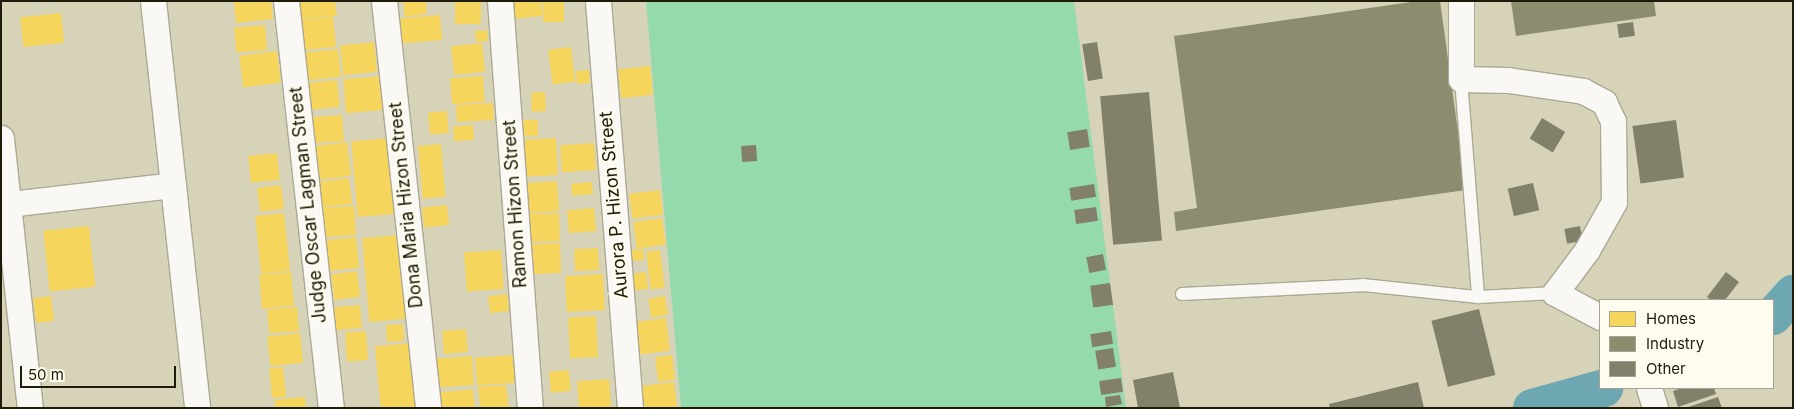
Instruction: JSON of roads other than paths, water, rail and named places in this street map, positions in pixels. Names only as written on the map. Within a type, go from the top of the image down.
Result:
[{"type":"street","points":[[153,1],[196,408]]},
{"type":"street","name":"Judge Oscar Lagman Street","points":[[286,1],[331,408]]},
{"type":"street","name":"Dona Maria Hizon Street","points":[[384,1],[428,408]]},
{"type":"street","name":"Ramon Hizon Street","points":[[500,1],[530,408]]},
{"type":"street","name":"Aurora P. Hizon Street","points":[[598,1],[630,408]]},
{"type":"street","points":[[1461,1],[1461,78],[1508,80],[1583,91],[1604,102],[1613,121],[1614,202],[1587,250],[1555,293],[1599,316]]},
{"type":"street","points":[[1,138],[5,205],[30,408]]},
{"type":"street","points":[[5,205],[173,186]]},
{"type":"street","points":[[1649,389],[1655,408]]},
{"type":"lane","points":[[1461,78],[1478,297]]},
{"type":"lane","points":[[1182,294],[1364,286],[1478,297],[1555,293]]},
{"type":"waterway","points":[[1774,315],[1793,294]]},
{"type":"waterway","points":[[1532,408],[1600,389]]}]
